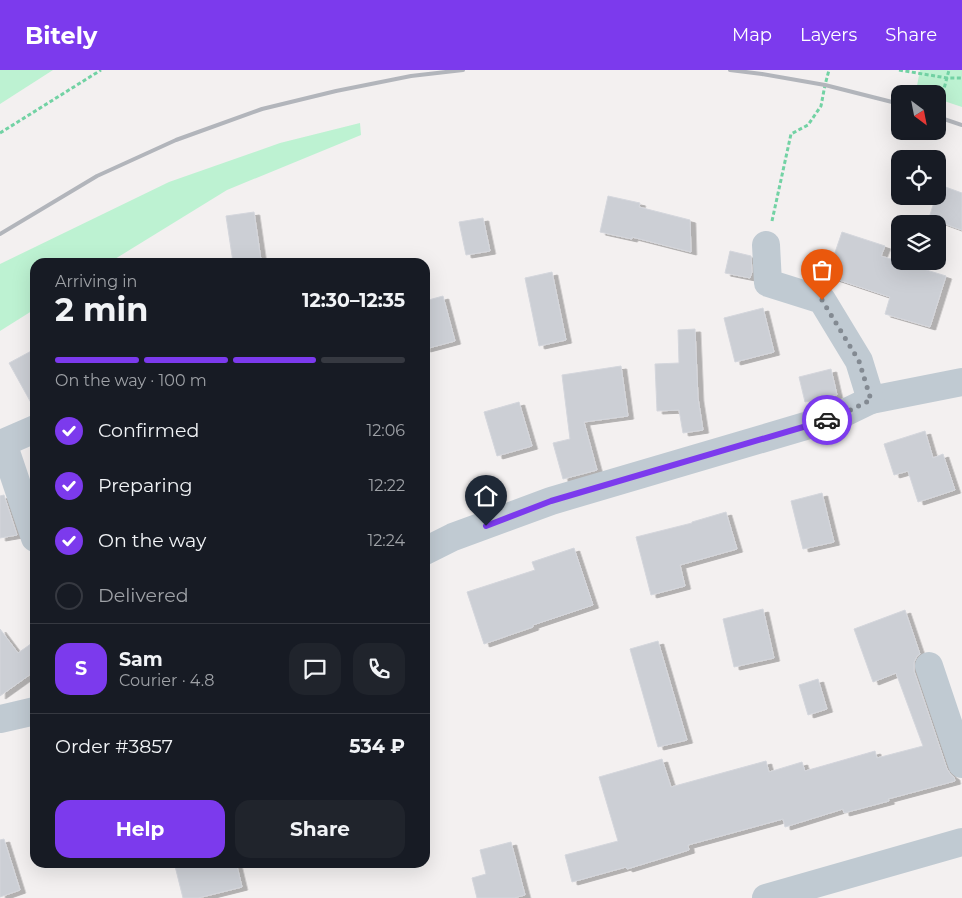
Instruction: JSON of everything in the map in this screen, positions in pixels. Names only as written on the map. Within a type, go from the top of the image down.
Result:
[{"type":"street","points":[[766,246],[768,283],[822,300],[859,361],[871,400]]},
{"type":"street","points":[[430,549],[453,538],[551,501],[836,417],[871,400],[962,382]]},
{"type":"street","points":[[30,432],[2,443],[30,524]]},
{"type":"street","points":[[929,666],[962,764]]},
{"type":"street","points":[[0,719],[30,713]]},
{"type":"street","points":[[766,898],[962,842]]},
{"type":"path","points":[[0,132],[101,70]]},
{"type":"path","points":[[766,246],[791,134],[808,125],[821,106],[829,70]]},
{"type":"path","points":[[899,70],[947,78],[962,78]]},
{"type":"path","points":[[945,85],[950,70]]},
{"type":"green space","points":[[0,70],[53,70],[0,104]]},
{"type":"green space","points":[[920,70],[962,70],[962,107],[946,102],[946,85],[917,85]]},
{"type":"green space","points":[[360,123],[361,135],[227,190],[116,258],[30,258],[30,312],[0,331],[0,264],[169,182],[280,143]]},
{"type":"building","points":[[946,187],[962,193],[962,230],[946,224],[946,215],[930,215],[933,205],[946,205]]},
{"type":"building","points":[[608,196],[640,203],[639,207],[690,220],[691,252],[632,237],[632,239],[600,232]]},
{"type":"building","points":[[254,212],[261,258],[232,258],[226,216]]},
{"type":"building","points":[[483,218],[490,251],[466,255],[459,222]]},
{"type":"building","points":[[842,232],[885,246],[881,256],[891,259],[891,270],[926,270],[946,276],[930,327],[885,314],[890,297],[827,276]]},
{"type":"building","points":[[730,251],[751,256],[752,272],[750,278],[725,273]]},
{"type":"building","points":[[552,272],[566,340],[539,346],[525,278]]},
{"type":"building","points":[[443,296],[455,341],[430,348],[430,300]]},
{"type":"building","points":[[763,308],[774,352],[735,362],[724,318]]},
{"type":"building","points":[[695,329],[698,398],[703,430],[683,433],[679,410],[657,411],[655,364],[679,363],[678,330]]},
{"type":"building","points":[[30,352],[30,401],[9,363]]},
{"type":"building","points":[[621,366],[628,416],[584,422],[597,470],[563,479],[553,443],[570,439],[562,375]]},
{"type":"building","points":[[831,369],[837,395],[805,402],[799,377]]},
{"type":"building","points":[[519,402],[532,446],[497,456],[484,412]]},
{"type":"building","points":[[925,431],[933,458],[943,454],[955,490],[918,502],[908,471],[894,475],[884,444]]},
{"type":"building","points":[[822,493],[834,542],[803,549],[791,501]]},
{"type":"building","points":[[4,495],[17,535],[0,538],[0,496]]},
{"type":"building","points":[[726,512],[737,549],[680,565],[685,586],[651,595],[636,537]]},
{"type":"building","points":[[574,548],[593,605],[484,644],[467,592],[535,570],[532,562]]},
{"type":"building","points":[[763,609],[774,658],[734,667],[723,619]]},
{"type":"building","points":[[905,610],[920,654],[914,662],[914,671],[947,769],[955,781],[844,813],[843,809],[785,827],[783,819],[688,845],[689,850],[627,869],[626,867],[572,882],[565,855],[618,841],[599,777],[662,759],[671,787],[766,761],[769,772],[802,762],[805,771],[875,751],[877,758],[923,746],[896,673],[873,682],[854,629]]},
{"type":"building","points":[[0,629],[18,653],[30,645],[30,675],[0,696]]},
{"type":"building","points":[[658,641],[687,740],[658,747],[630,649]]},
{"type":"building","points":[[818,679],[827,709],[808,715],[799,685]]},
{"type":"building","points":[[4,839],[20,890],[0,897],[0,840]]},
{"type":"building","points":[[511,842],[525,895],[514,898],[477,898],[472,878],[486,874],[480,850]]},
{"type":"building","points":[[176,868],[237,868],[242,887],[198,898],[183,898]]},
{"type":"railway","points":[[0,234],[97,176],[176,140],[262,109],[336,91],[411,76],[463,70]]},
{"type":"railway","points":[[730,70],[825,85],[891,102]]},
{"type":"railway","points":[[946,120],[962,125]]},
{"type":"way so far","points":[[822,300],[859,361],[871,400],[827,420]]},
{"type":"route","points":[[486,526],[551,501],[827,420]]}]
